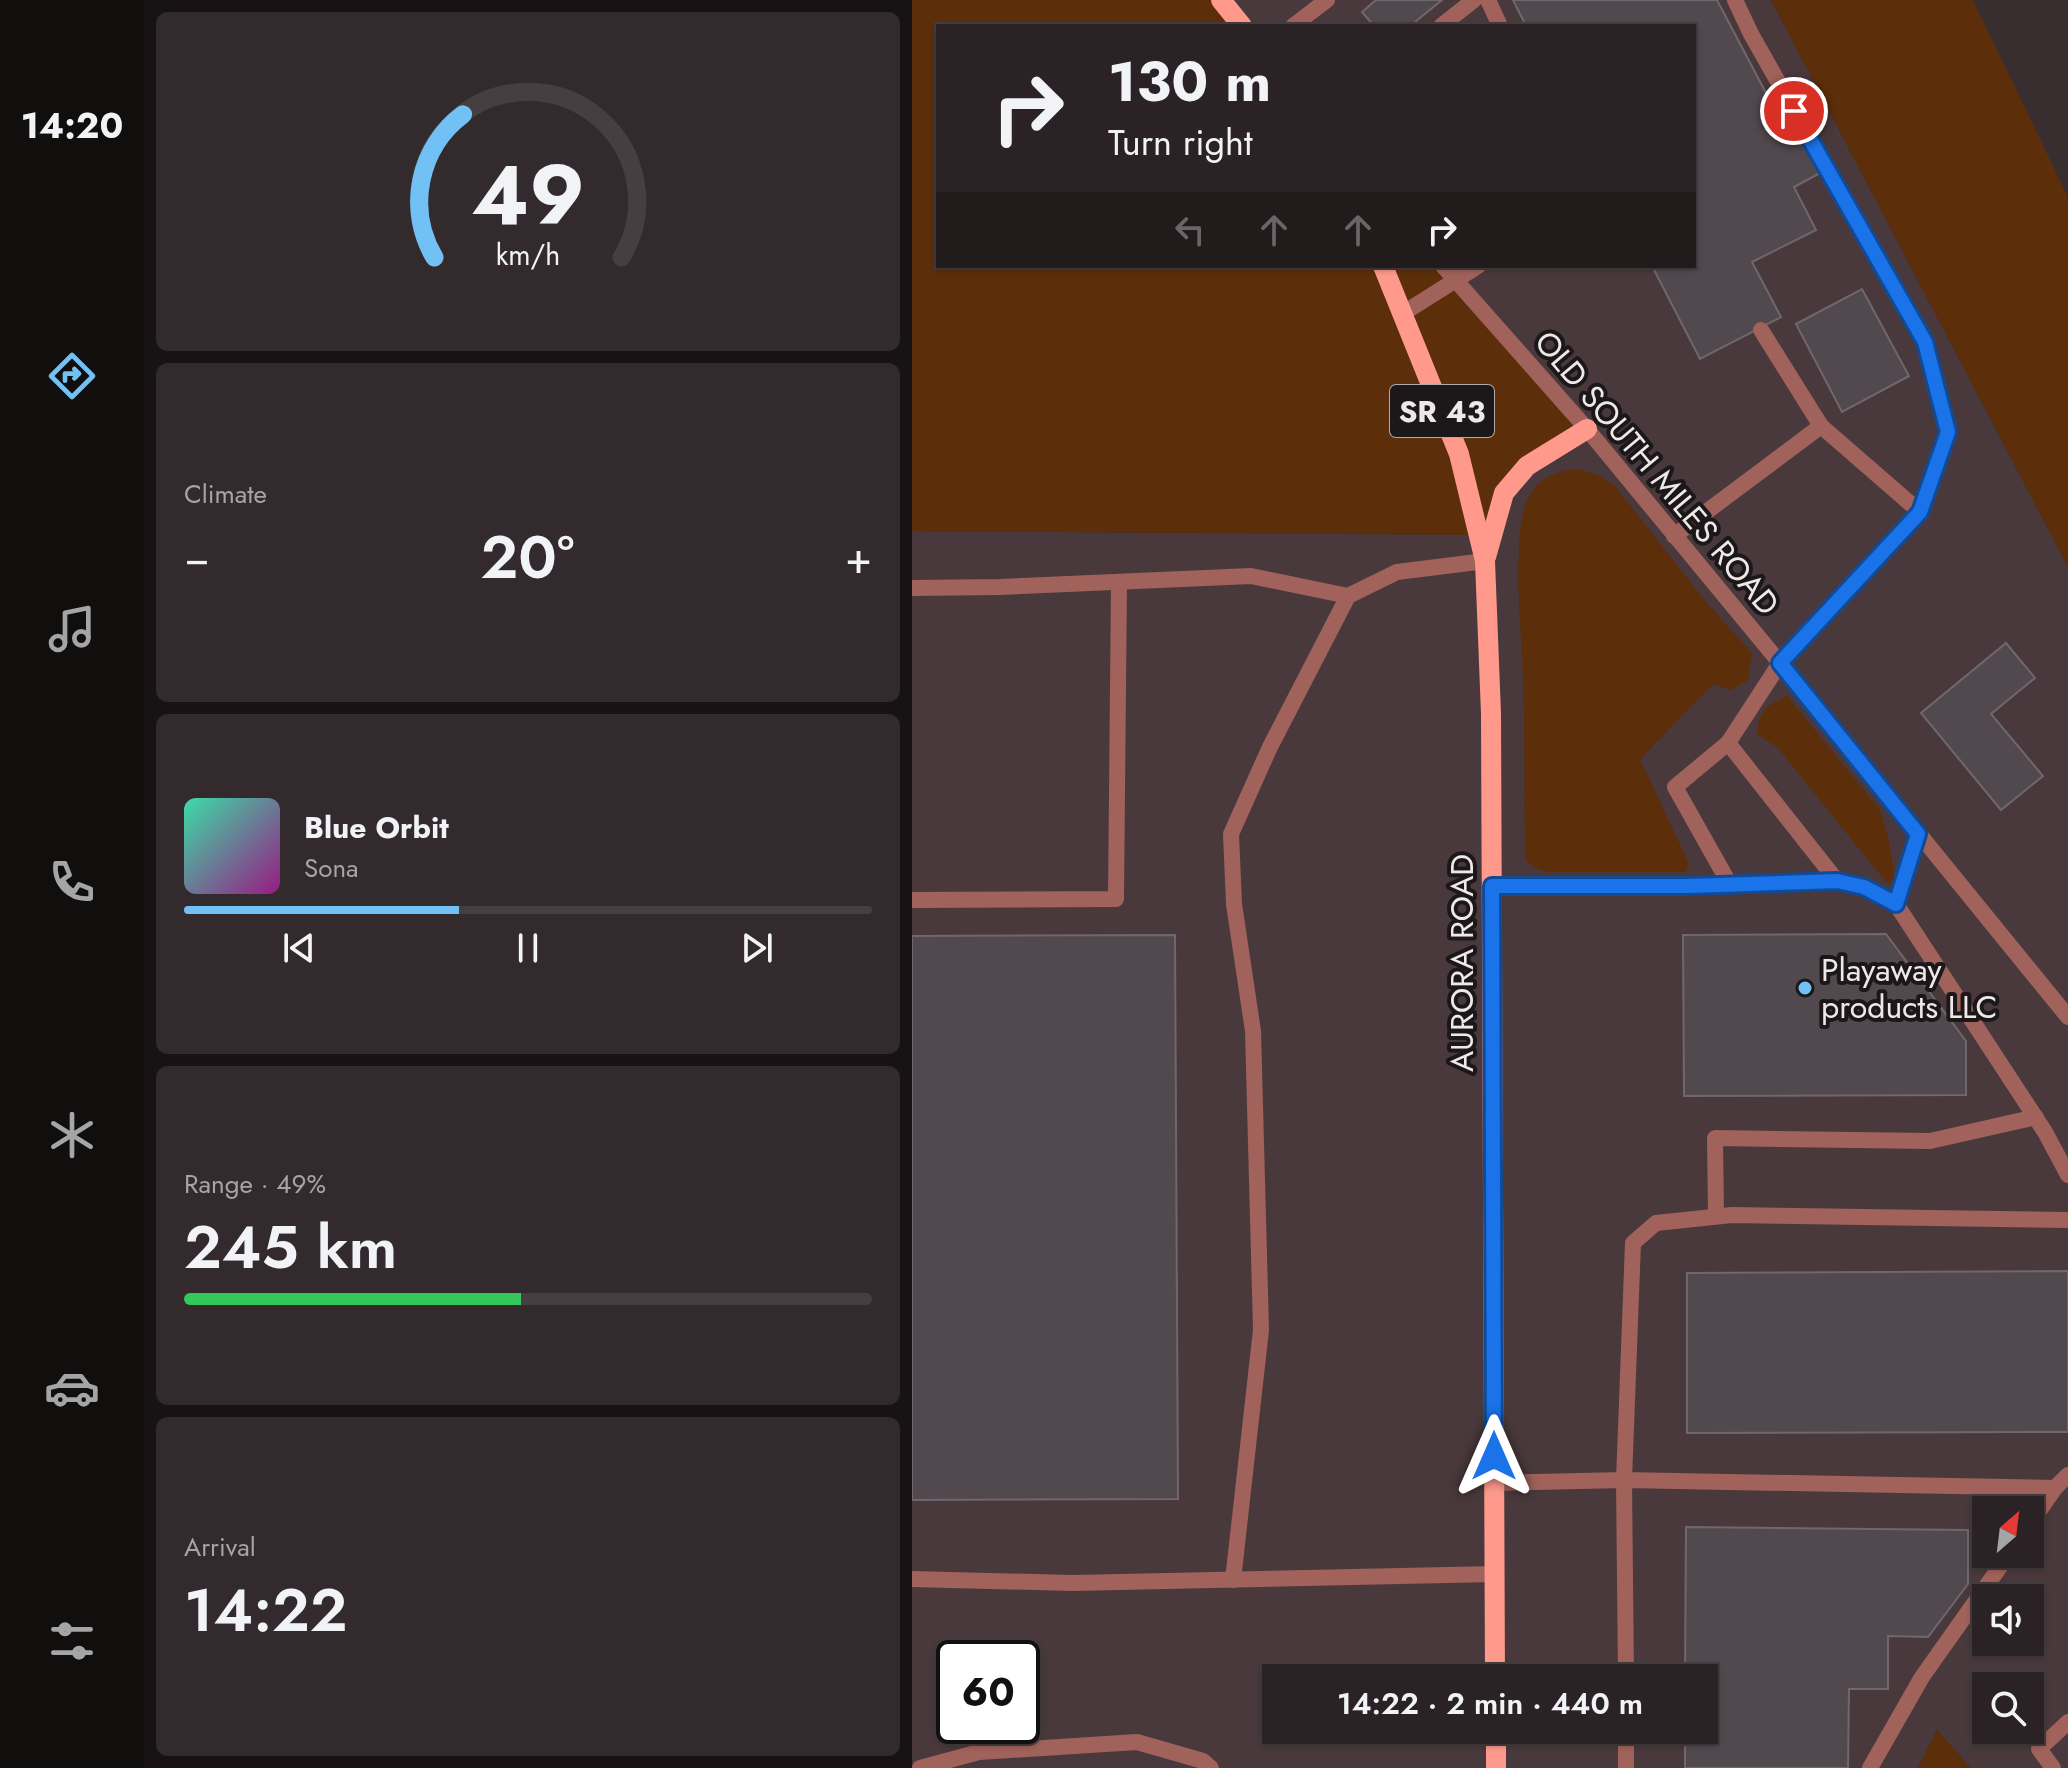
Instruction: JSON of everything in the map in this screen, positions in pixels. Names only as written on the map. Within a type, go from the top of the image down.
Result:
[{"type":"main road","points":[[1221,0],[1240,24]]},
{"type":"main road","name":"AURORA ROAD","points":[[1384,268],[1459,454],[1485,561],[1491,714],[1495,1664]]},
{"type":"main road","points":[[1485,561],[1504,493],[1527,466],[1587,429]]},
{"type":"main road","points":[[1496,1744],[1496,1768]]},
{"type":"street","points":[[1296,24],[1327,0]]},
{"type":"street","points":[[1444,24],[1474,0]]},
{"type":"street","points":[[1488,0],[1499,24]]},
{"type":"street","points":[[1729,883],[1675,787],[1728,743],[1780,663],[1920,512],[1948,432],[1925,342],[1751,34],[1735,0]]},
{"type":"street","name":"OLD SOUTH MILES ROAD","points":[[1445,268],[1587,429],[2068,1017]]},
{"type":"street","points":[[1402,314],[1475,268]]},
{"type":"street","points":[[1761,330],[1821,426],[1920,512]]},
{"type":"street","points":[[1674,536],[1821,426]]},
{"type":"street","points":[[1233,1580],[1261,1330],[1253,1031],[1234,904],[1231,834],[1270,747],[1348,596],[1397,572],[1485,561]]},
{"type":"street","points":[[912,588],[1251,576],[1348,596]]},
{"type":"street","points":[[912,900],[1116,899],[1119,582]]},
{"type":"street","points":[[1728,743],[1837,881]]},
{"type":"street","points":[[1896,904],[1918,834]]},
{"type":"street","points":[[1492,886],[1688,886],[1837,881],[1864,887],[1896,904],[2036,1117],[2068,1175]]},
{"type":"street","points":[[1716,1216],[1715,1138],[1930,1141],[2036,1117]]},
{"type":"street","points":[[1626,1664],[1624,1480],[1633,1243],[1656,1223],[1732,1215],[2068,1220]]},
{"type":"street","points":[[2044,1504],[2068,1475]]},
{"type":"street","points":[[1494,1483],[1624,1480],[2055,1488]]},
{"type":"street","points":[[1870,1768],[1922,1677],[1999,1568]]},
{"type":"street","points":[[912,1579],[1073,1583],[1495,1574]]},
{"type":"street","points":[[2053,1768],[2039,1749],[2068,1722]]},
{"type":"street","points":[[920,1768],[979,1752],[1137,1742],[1203,1761],[1211,1768]]},
{"type":"street","points":[[1626,1744],[1626,1768]]},
{"type":"shaded area","points":[[912,0],[1221,0],[1240,24],[936,24],[936,268],[1445,268],[1587,429],[1527,466],[1492,535],[912,531]]},
{"type":"shaded area","points":[[1221,0],[1771,0],[2068,567],[2068,1768],[1971,1768],[1937,1730],[1918,1768],[912,1768],[912,531],[1478,535],[1384,268],[1696,268],[1696,24],[1240,24]]},
{"type":"shaded area","points":[[1771,0],[1973,0],[2068,197],[2068,567]]},
{"type":"shaded area","points":[[1579,469],[1600,476],[1615,486],[1706,602],[1752,653],[1748,680],[1731,690],[1714,684],[1640,759],[1689,864],[1686,872],[1550,872],[1532,866],[1525,858],[1524,702],[1518,580],[1521,524],[1526,503],[1540,482],[1554,474]]},
{"type":"shaded area","points":[[1787,696],[1880,810],[1892,861],[1894,879],[1890,883],[1886,882],[1777,747],[1757,734],[1765,710]]},
{"type":"shaded area","points":[[1937,1730],[1971,1768],[1918,1768]]},
{"type":"building","points":[[1376,0],[1442,0],[1412,24],[1372,24],[1362,12]]},
{"type":"building","points":[[1513,0],[1717,0],[1785,129],[1795,125],[1820,173],[1794,187],[1816,230],[1752,262],[1781,317],[1700,359],[1653,268],[1696,268],[1696,24],[1525,24]]},
{"type":"building","points":[[1862,289],[1909,376],[1842,412],[1796,324]]},
{"type":"building","points":[[2006,643],[2035,678],[1991,714],[2043,776],[2001,810],[1921,713]]},
{"type":"building","name":"Playaway products LLC","points":[[1886,934],[1966,1041],[1966,1095],[1684,1096],[1683,935]]},
{"type":"building","points":[[1175,935],[1178,1499],[912,1500],[912,936]]},
{"type":"building","points":[[2068,1271],[2068,1432],[1687,1433],[1687,1273]]},
{"type":"building","points":[[1686,1527],[1968,1530],[1968,1584],[1928,1637],[1888,1636],[1888,1689],[1849,1689],[1848,1768],[1685,1768],[1685,1744],[1718,1744],[1718,1664],[1685,1664]]},
{"type":"place","name":"Playaway products LLC","points":[[1805,988]]},
{"type":"route","points":[[1494,1456],[1492,886],[1688,886],[1837,881],[1864,887],[1896,904],[1918,834],[1780,663],[1920,512],[1948,432],[1925,342],[1794,111]]}]
